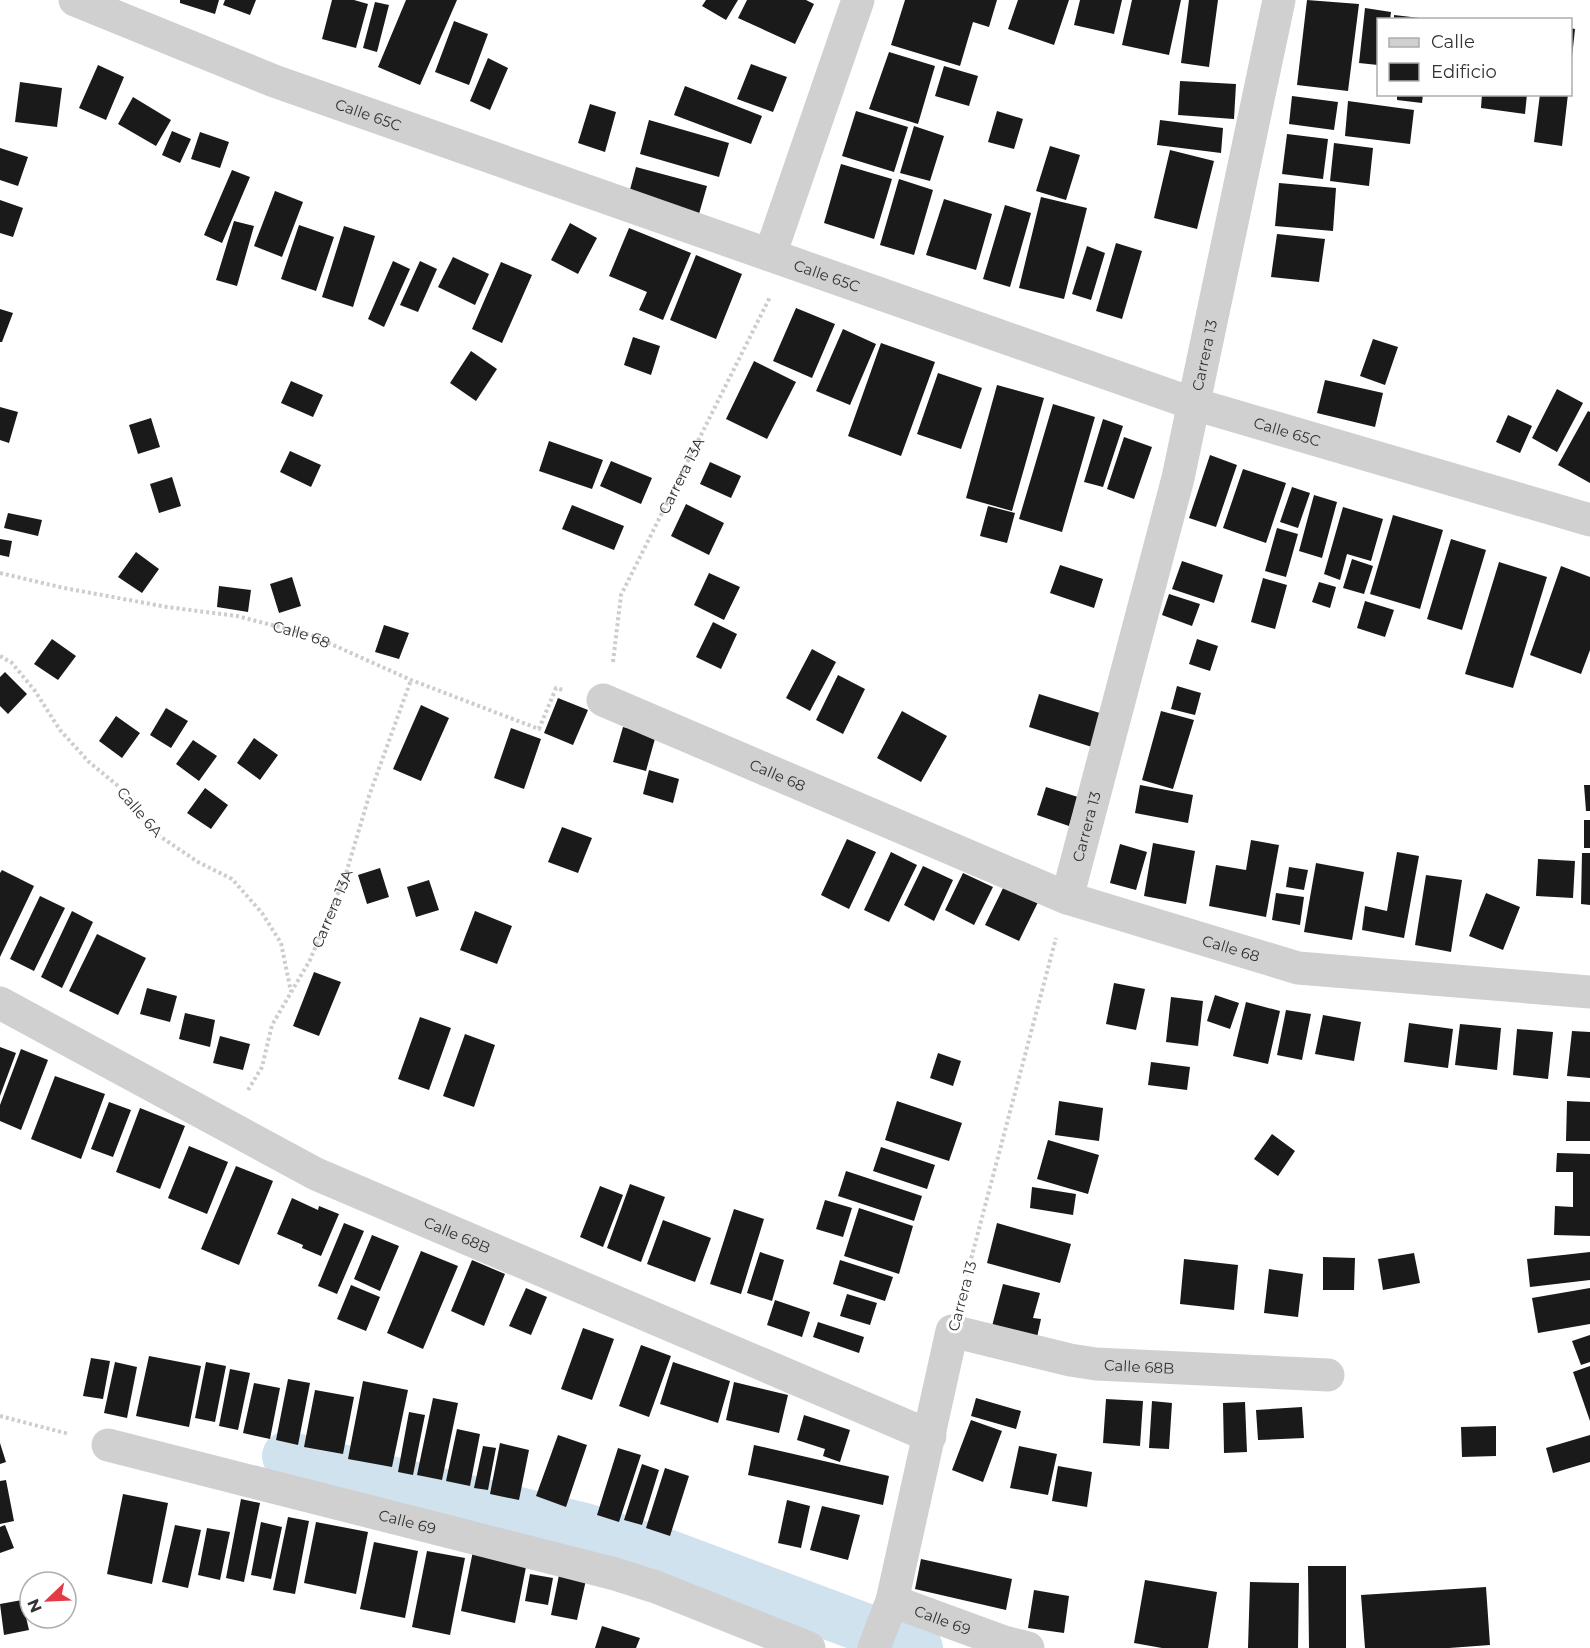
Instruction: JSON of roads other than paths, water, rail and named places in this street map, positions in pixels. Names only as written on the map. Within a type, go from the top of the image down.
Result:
[{"type":"street","name":"Calle 65C","points":[[75,0],[274,81],[1194,404],[1590,520]]},
{"type":"street","points":[[779,258],[858,0]]},
{"type":"street","name":"Carrera 13","points":[[1067,898],[1178,478],[1279,0]]},
{"type":"street","name":"Calle 68","points":[[603,700],[1067,898],[1298,968],[1590,992]]},
{"type":"street","name":"Calle 68B","points":[[0,1003],[316,1174],[930,1436]]},
{"type":"street","name":"Carrera 13","points":[[874,1648],[889,1608],[930,1436],[952,1331]]},
{"type":"street","name":"Calle 68B","points":[[952,1331],[1070,1360],[1096,1364],[1328,1375]]},
{"type":"street","name":"Calle 69","points":[[108,1445],[615,1574],[656,1587],[809,1648]]},
{"type":"street","name":"Calle 69","points":[[889,1608],[1028,1648]]},
{"type":"waterway","points":[[287,1456],[585,1528],[661,1552],[918,1648]]}]
